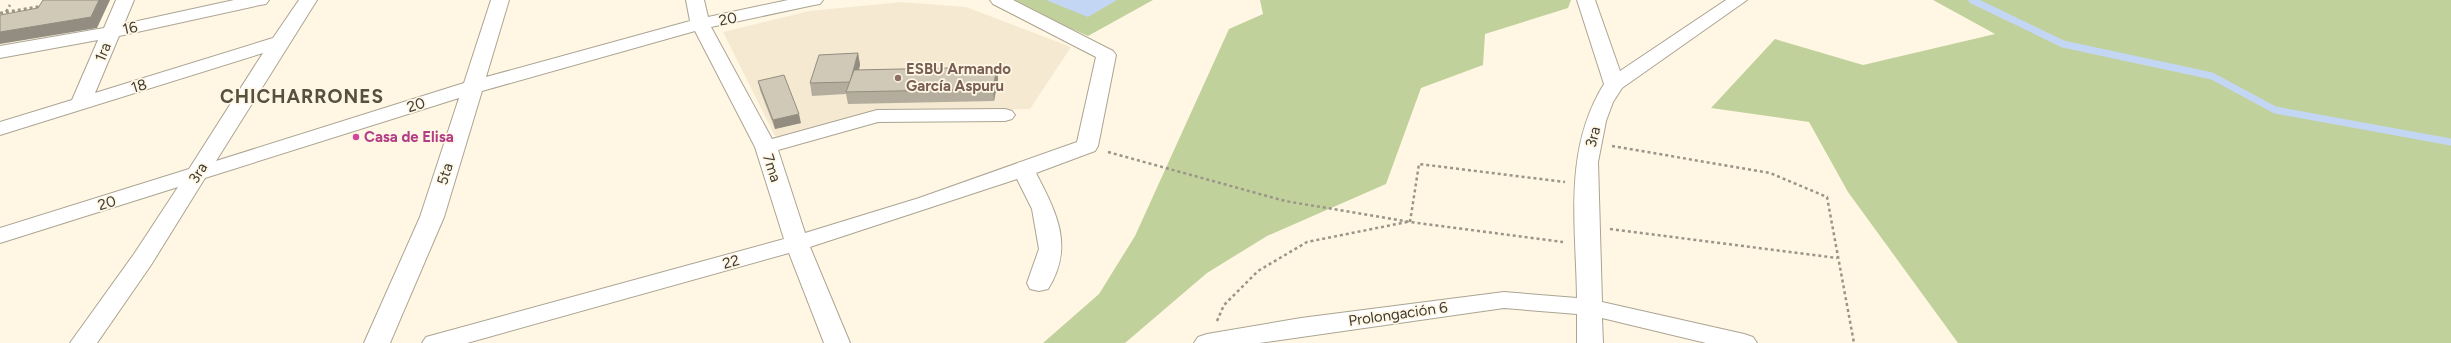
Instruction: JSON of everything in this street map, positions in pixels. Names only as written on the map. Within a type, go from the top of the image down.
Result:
[{"type":"street","name":"1ra","points":[[80,104],[126,0]]},
{"type":"street","name":"16","points":[[0,52],[112,32],[260,0]]},
{"type":"street","name":"3ra","points":[[83,343],[112,306],[198,175],[278,42],[308,0]]},
{"type":"street","name":"5ta","points":[[377,343],[432,217],[500,0]]},
{"type":"street","name":"7ma","points":[[694,0],[700,24],[766,147],[797,244],[838,343]]},
{"type":"street","name":"20","points":[[0,236],[472,88],[700,24],[814,0]]},
{"type":"street","points":[[999,0],[1106,54],[1087,146]]},
{"type":"street","points":[[1586,0],[1614,84]]},
{"type":"street","name":"3ra","points":[[1590,343],[1585,184],[1590,142],[1603,99],[1614,84],[1738,0]]},
{"type":"street","name":"18","points":[[0,129],[278,42]]},
{"type":"street","points":[[766,147],[877,116],[1005,115]]},
{"type":"street","name":"22","points":[[435,343],[797,244],[1024,170],[1087,146]]},
{"type":"street","points":[[1024,170],[1043,210],[1051,249],[1039,282]]},
{"type":"street","name":"Prolongación 6","points":[[1207,343],[1301,328],[1504,300],[1588,308],[1744,343]]},
{"type":"path","points":[[2,20],[10,5]]},
{"type":"path","points":[[0,13],[45,5]]},
{"type":"path","points":[[1590,142],[1770,173],[1802,185],[1827,197],[1854,343]]},
{"type":"path","points":[[1087,146],[1285,201],[1410,222],[1838,258]]},
{"type":"path","points":[[1410,222],[1419,164],[1585,184]]},
{"type":"path","points":[[1207,343],[1224,305],[1258,271],[1307,242],[1410,222]]},
{"type":"shaded area","name":"ESBU Armando García Aspuru","points":[[902,2],[966,7],[1071,47],[1030,109],[875,112],[776,138],[723,32],[809,11]]},
{"type":"green space","points":[[1006,0],[1153,0],[1088,36]]},
{"type":"green space","points":[[1260,0],[1571,0],[1568,8],[1485,34],[1483,65],[1421,88],[1386,184],[1267,236],[1207,273],[1125,343],[1043,343],[1099,294],[1135,236],[1229,29],[1263,14]]},
{"type":"green space","points":[[1933,0],[2451,0],[2451,343],[1958,343],[1848,192],[1809,122],[1711,108],[1775,39],[1863,65],[1995,34]]},
{"type":"water","points":[[1046,0],[1117,0],[1088,17]]},
{"type":"building","points":[[43,0],[99,0],[91,17],[0,32],[0,15],[38,8]]},
{"type":"building","points":[[858,53],[850,82],[810,83],[819,55]]},
{"type":"building","points":[[997,67],[993,89],[846,92],[854,70]]},
{"type":"building","points":[[784,75],[799,114],[773,120],[758,81]]},
{"type":"waterway","points":[[1972,0],[2063,44],[2212,76],[2275,110],[2451,142]]},
{"type":"place","name":"ESBU Armando García Aspuru","points":[[898,78]]},
{"type":"place","name":"Casa de Elisa","points":[[356,137]]},
{"type":"district","name":"CHICHARRONES","points":[[302,96]]}]
